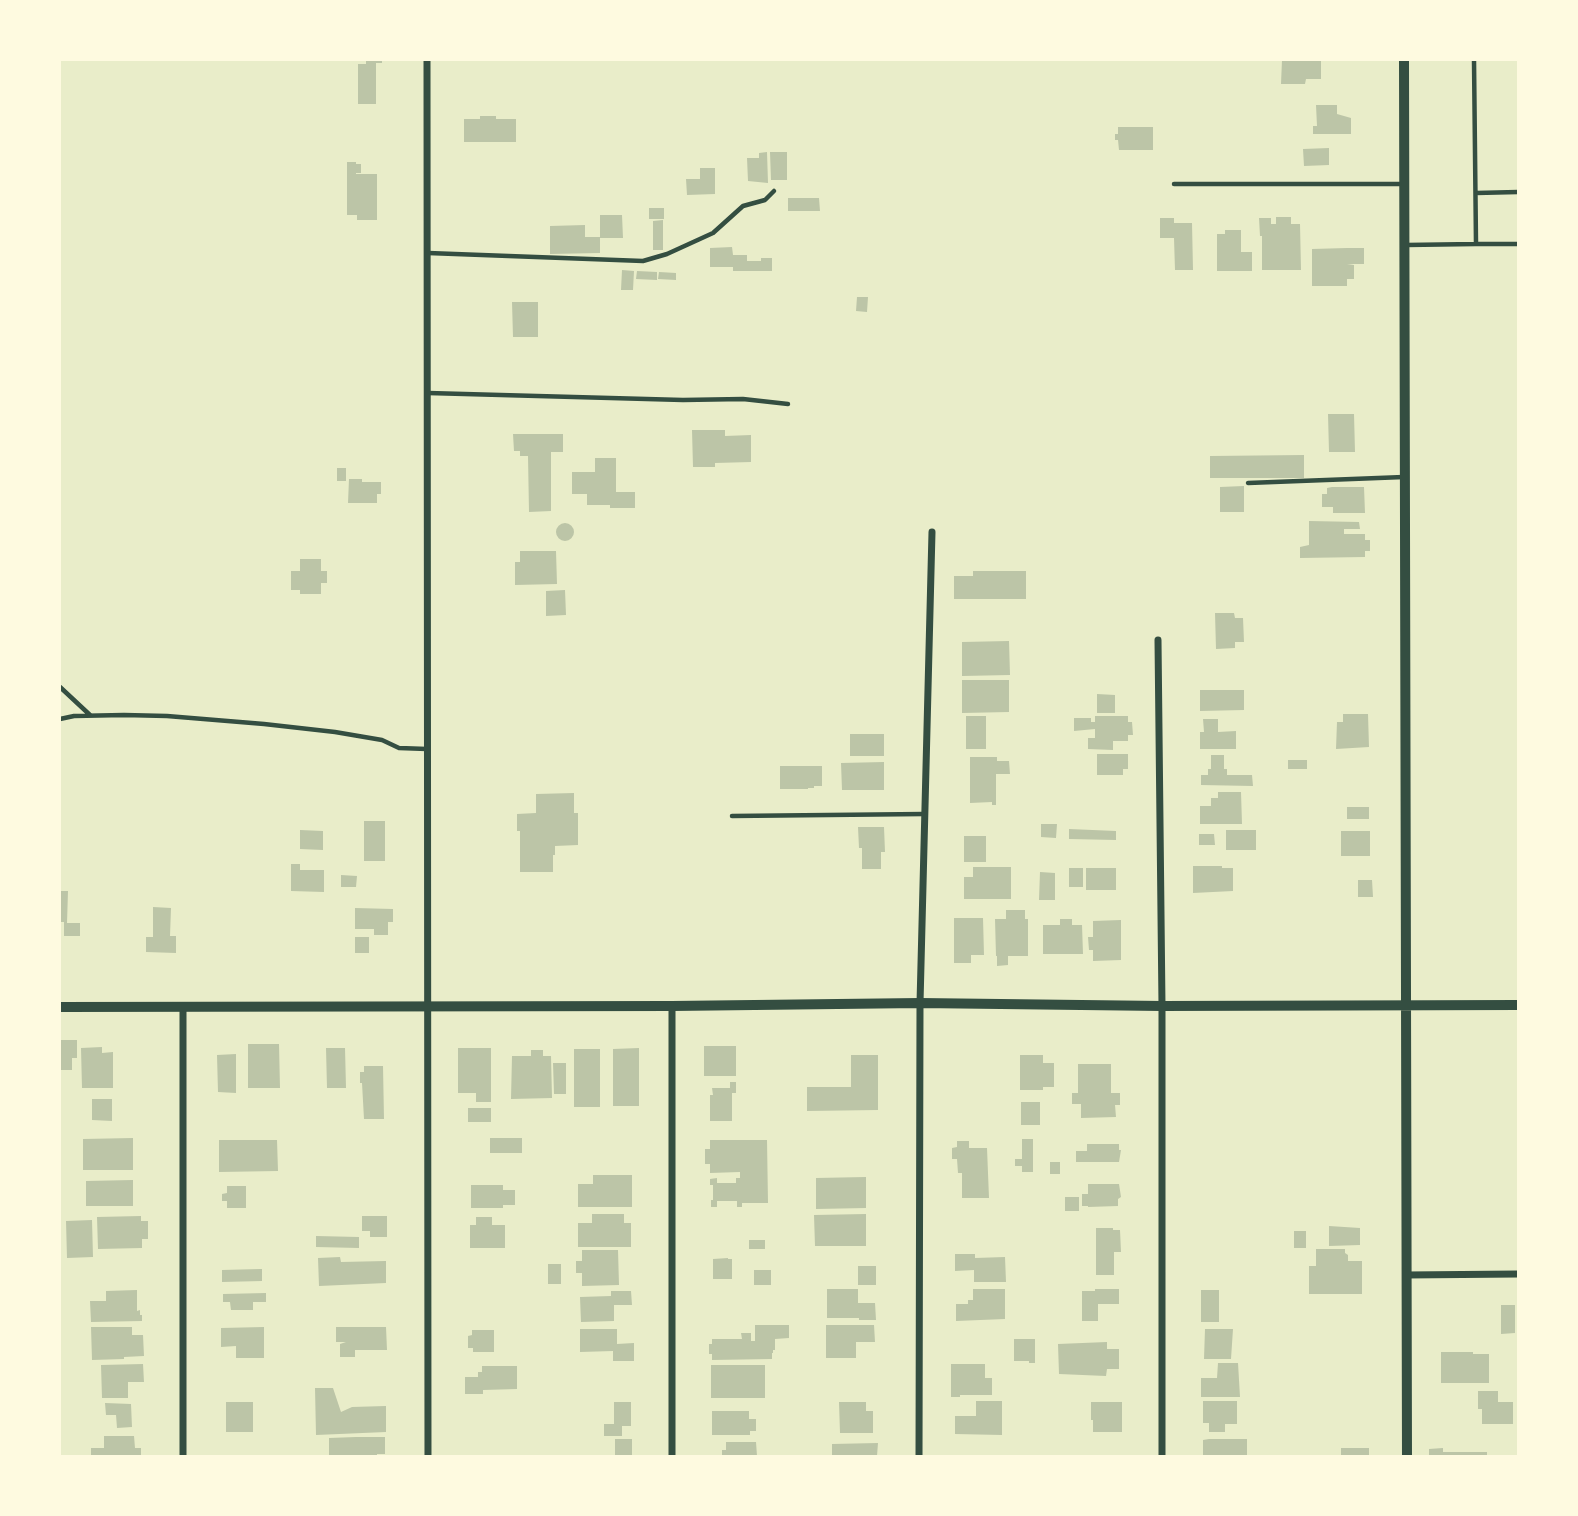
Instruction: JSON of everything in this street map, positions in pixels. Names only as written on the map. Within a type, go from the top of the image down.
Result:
[{"type":"street","points":[[427,60],[428,1457]]},
{"type":"street","points":[[1404,60],[1407,1457]]},
{"type":"street","points":[[919,1457],[920,1003],[932,532]]},
{"type":"street","points":[[1158,640],[1162,1006],[1162,1457]]},
{"type":"street","points":[[60,1007],[920,1003],[1162,1006],[1518,1005]]},
{"type":"street","points":[[672,1006],[672,1457]]},
{"type":"street","points":[[183,1007],[183,1457]]},
{"type":"street","points":[[1406,1275],[1518,1274]]},
{"type":"lane","points":[[1474,60],[1476,244]]},
{"type":"lane","points":[[1174,184],[1405,184]]},
{"type":"lane","points":[[427,253],[643,261],[667,254],[713,233],[743,206],[765,200],[774,191]]},
{"type":"lane","points":[[1476,193],[1518,192]]},
{"type":"lane","points":[[1405,245],[1518,244]]},
{"type":"lane","points":[[427,393],[683,400],[743,399],[788,404]]},
{"type":"lane","points":[[1248,483],[1405,477]]},
{"type":"lane","points":[[60,687],[91,716]]},
{"type":"lane","points":[[60,719],[91,716],[167,716],[264,723],[382,740],[399,748],[427,748]]},
{"type":"lane","points":[[732,816],[925,814]]},
{"type":"building","points":[[366,60],[382,60],[382,63],[376,63],[376,104],[358,104],[358,64],[366,64]]},
{"type":"building","points":[[1282,60],[1321,60],[1321,79],[1306,79],[1305,84],[1281,84]]},
{"type":"building","points":[[1316,105],[1337,105],[1337,114],[1351,118],[1351,134],[1313,134],[1313,126],[1317,126]]},
{"type":"building","points":[[480,116],[516,119],[516,142],[464,142],[464,119],[480,119]]},
{"type":"building","points":[[1118,127],[1153,127],[1153,150],[1119,150],[1118,140],[1115,140]]},
{"type":"building","points":[[1329,148],[1329,165],[1304,166],[1303,149]]},
{"type":"building","points":[[767,152],[768,183],[748,181],[747,158],[759,158],[759,153]]},
{"type":"building","points":[[770,152],[787,152],[787,180],[771,180]]},
{"type":"building","points":[[347,162],[361,164],[361,173],[356,174],[377,174],[377,220],[357,220],[357,215],[347,215]]},
{"type":"building","points":[[700,168],[715,168],[715,194],[687,195],[686,179],[700,179]]},
{"type":"building","points":[[788,198],[819,198],[820,211],[788,211]]},
{"type":"building","points":[[649,208],[664,208],[664,219],[649,219]]},
{"type":"building","points":[[600,215],[622,215],[623,238],[600,238]]},
{"type":"building","points":[[1276,217],[1291,217],[1291,224],[1300,224],[1301,270],[1262,270],[1259,218],[1271,218],[1271,224],[1276,224]]},
{"type":"building","points":[[1160,218],[1174,218],[1174,223],[1192,223],[1193,270],[1175,270],[1174,238],[1160,238]]},
{"type":"building","points":[[663,220],[663,250],[653,250],[653,221]]},
{"type":"building","points":[[585,225],[585,237],[600,237],[600,253],[550,254],[550,226]]},
{"type":"building","points":[[1225,230],[1241,230],[1241,252],[1252,252],[1252,271],[1217,271],[1217,234],[1225,234]]},
{"type":"building","points":[[732,247],[733,255],[747,255],[747,261],[772,258],[772,271],[733,271],[733,267],[710,267],[710,248]]},
{"type":"building","points":[[1364,248],[1364,264],[1347,264],[1354,265],[1354,279],[1347,279],[1347,286],[1312,286],[1312,249]]},
{"type":"building","points":[[622,270],[634,271],[633,290],[621,290]]},
{"type":"building","points":[[637,271],[657,272],[657,280],[636,279]]},
{"type":"building","points":[[659,272],[676,273],[676,280],[658,279]]},
{"type":"building","points":[[857,297],[868,297],[867,312],[856,311]]},
{"type":"building","points":[[512,302],[538,302],[538,337],[513,337]]},
{"type":"building","points":[[1328,414],[1354,414],[1355,452],[1329,452]]},
{"type":"building","points":[[692,430],[725,430],[725,436],[751,435],[751,462],[693,467]]},
{"type":"building","points":[[513,434],[563,434],[563,452],[551,452],[551,511],[529,512],[528,456],[520,456],[520,451],[514,451]]},
{"type":"building","points":[[1304,455],[1304,478],[1210,478],[1210,456]]},
{"type":"building","points":[[595,458],[616,458],[616,492],[635,492],[635,508],[587,505],[587,494],[572,494],[572,472],[595,472]]},
{"type":"building","points":[[337,468],[346,468],[346,481],[337,481]]},
{"type":"building","points":[[349,479],[381,482],[381,494],[377,494],[377,503],[348,503]]},
{"type":"building","points":[[1244,486],[1244,512],[1220,512],[1220,487]]},
{"type":"building","points":[[1364,487],[1365,513],[1333,513],[1333,507],[1322,507],[1322,494],[1327,494],[1327,488]]},
{"type":"building","points":[[1309,521],[1359,522],[1360,529],[1344,529],[1344,534],[1365,534],[1365,540],[1370,540],[1370,551],[1365,551],[1365,557],[1300,558],[1300,547],[1309,545]]},
{"type":"building","points":[[565,523],[571,526],[574,532],[571,538],[565,541],[559,538],[556,532],[559,526]]},
{"type":"building","points":[[520,551],[556,551],[557,584],[515,585],[515,562],[520,562]]},
{"type":"building","points":[[300,559],[321,559],[321,571],[327,571],[327,583],[321,583],[321,594],[300,594],[300,590],[291,590],[291,571],[300,571]]},
{"type":"building","points":[[973,571],[1026,571],[1026,599],[954,599],[954,576],[973,576]]},
{"type":"building","points":[[565,590],[566,615],[546,616],[546,591]]},
{"type":"building","points":[[1215,613],[1234,613],[1235,618],[1243,618],[1244,642],[1235,642],[1235,648],[1216,649]]},
{"type":"building","points":[[1009,641],[1010,675],[962,676],[962,642]]},
{"type":"building","points":[[962,680],[1009,680],[1009,712],[962,713]]},
{"type":"building","points":[[1200,690],[1244,690],[1244,710],[1200,711]]},
{"type":"building","points":[[1097,694],[1115,695],[1115,713],[1097,713]]},
{"type":"building","points":[[1343,714],[1368,714],[1369,747],[1336,749],[1337,722],[1343,722]]},
{"type":"building","points":[[966,716],[986,716],[986,749],[966,749]]},
{"type":"building","points":[[1095,716],[1128,716],[1128,722],[1132,722],[1133,735],[1128,735],[1128,741],[1113,741],[1113,750],[1088,749],[1088,738],[1095,738],[1095,729],[1074,731],[1074,718],[1091,718],[1091,722],[1095,722]]},
{"type":"building","points":[[1203,719],[1218,719],[1218,732],[1236,731],[1236,749],[1200,749],[1200,732],[1204,732]]},
{"type":"building","points":[[850,734],[884,734],[884,756],[850,756]]},
{"type":"building","points":[[1097,754],[1128,754],[1128,769],[1123,769],[1123,775],[1097,775]]},
{"type":"building","points":[[1211,755],[1224,755],[1227,775],[1252,775],[1253,786],[1201,785],[1201,775],[1208,775],[1208,769],[1211,769]]},
{"type":"building","points":[[970,757],[997,757],[997,761],[1009,761],[1010,774],[996,774],[996,805],[992,805],[992,802],[970,803]]},
{"type":"building","points":[[1288,760],[1307,760],[1307,769],[1288,769]]},
{"type":"building","points":[[884,762],[884,790],[842,790],[841,763]]},
{"type":"building","points":[[780,766],[822,766],[822,786],[780,789]]},
{"type":"building","points":[[1218,792],[1241,792],[1242,824],[1200,824],[1200,806],[1211,806],[1211,798],[1218,798]]},
{"type":"building","points":[[574,793],[574,813],[578,813],[578,845],[555,846],[553,872],[520,872],[520,831],[517,831],[517,814],[536,813],[536,794]]},
{"type":"building","points":[[1347,807],[1369,807],[1369,819],[1347,819]]},
{"type":"building","points":[[364,821],[385,821],[385,861],[364,861]]},
{"type":"building","points":[[1041,824],[1057,824],[1056,838],[1041,837]]},
{"type":"building","points":[[858,827],[884,827],[885,852],[881,852],[881,869],[862,869]]},
{"type":"building","points":[[1069,829],[1116,831],[1116,840],[1069,839]]},
{"type":"building","points":[[300,830],[323,831],[323,850],[300,849]]},
{"type":"building","points":[[1226,830],[1256,830],[1256,850],[1226,850]]},
{"type":"building","points":[[1341,831],[1370,831],[1370,856],[1341,856]]},
{"type":"building","points":[[1199,834],[1214,834],[1215,845],[1199,845]]},
{"type":"building","points":[[964,836],[986,836],[986,862],[964,862]]},
{"type":"building","points":[[291,864],[300,864],[300,870],[324,870],[324,892],[291,891]]},
{"type":"building","points":[[1193,866],[1233,868],[1233,891],[1193,893]]},
{"type":"building","points":[[973,867],[1011,867],[1011,899],[964,899],[964,877],[973,877]]},
{"type":"building","points":[[1069,868],[1083,868],[1083,887],[1069,887]]},
{"type":"building","points":[[1086,868],[1116,868],[1116,890],[1086,890]]},
{"type":"building","points":[[1040,872],[1055,873],[1055,900],[1039,900]]},
{"type":"building","points":[[341,875],[357,876],[356,887],[341,887]]},
{"type":"building","points":[[1358,880],[1372,880],[1373,897],[1358,897]]},
{"type":"building","points":[[60,891],[68,891],[67,923],[80,923],[80,936],[64,936],[64,922],[60,922]]},
{"type":"building","points":[[153,907],[171,908],[170,936],[176,936],[176,953],[146,952],[146,937],[153,937]]},
{"type":"building","points":[[355,908],[393,909],[393,922],[388,922],[388,935],[374,935],[374,929],[355,929]]},
{"type":"building","points":[[1006,910],[1025,910],[1025,919],[1028,919],[1028,956],[1008,956],[1008,965],[997,966],[995,919],[1006,919]]},
{"type":"building","points":[[954,918],[983,918],[984,955],[971,955],[971,963],[954,963]]},
{"type":"building","points":[[1060,919],[1072,919],[1072,925],[1082,925],[1083,954],[1043,954],[1043,925],[1060,925]]},
{"type":"building","points":[[1121,920],[1121,960],[1093,961],[1093,950],[1089,950],[1088,937],[1093,937],[1093,921]]},
{"type":"building","points":[[355,937],[369,937],[369,953],[355,953]]},
{"type":"building","points":[[60,1040],[77,1040],[77,1058],[72,1058],[72,1070],[60,1070]]},
{"type":"building","points":[[248,1044],[279,1044],[280,1088],[248,1088]]},
{"type":"building","points":[[704,1046],[736,1046],[736,1076],[704,1076]]},
{"type":"building","points":[[102,1047],[102,1053],[113,1052],[113,1088],[82,1088],[81,1048]]},
{"type":"building","points":[[326,1048],[345,1048],[346,1088],[327,1088]]},
{"type":"building","points":[[458,1048],[491,1048],[491,1102],[476,1102],[476,1093],[458,1093]]},
{"type":"building","points":[[639,1048],[639,1106],[613,1106],[613,1049]]},
{"type":"building","points":[[574,1049],[600,1049],[600,1107],[574,1107]]},
{"type":"building","points":[[531,1050],[543,1050],[543,1056],[551,1056],[552,1098],[511,1099],[512,1056],[531,1056]]},
{"type":"building","points":[[236,1054],[236,1093],[218,1092],[217,1055]]},
{"type":"building","points":[[851,1055],[878,1055],[878,1110],[807,1111],[807,1087],[851,1087]]},
{"type":"building","points":[[1020,1055],[1043,1055],[1043,1063],[1054,1063],[1054,1087],[1020,1090]]},
{"type":"building","points":[[553,1063],[566,1063],[566,1094],[554,1094]]},
{"type":"building","points":[[1078,1064],[1111,1064],[1111,1093],[1120,1093],[1120,1105],[1115,1105],[1116,1117],[1081,1118],[1081,1104],[1072,1104],[1072,1093],[1078,1093]]},
{"type":"building","points":[[364,1066],[383,1066],[384,1119],[364,1119],[360,1072],[364,1072]]},
{"type":"building","points":[[730,1082],[736,1082],[736,1093],[732,1093],[732,1121],[710,1121],[712,1088],[730,1088]]},
{"type":"building","points":[[92,1099],[112,1099],[112,1121],[92,1120]]},
{"type":"building","points":[[1021,1102],[1040,1102],[1040,1125],[1021,1125]]},
{"type":"building","points":[[468,1108],[491,1108],[491,1122],[468,1122]]},
{"type":"building","points":[[133,1138],[133,1170],[83,1170],[83,1139]]},
{"type":"building","points":[[490,1138],[522,1138],[522,1153],[490,1153]]},
{"type":"building","points":[[1022,1139],[1033,1139],[1033,1172],[1022,1172],[1022,1166],[1015,1166],[1015,1159],[1022,1159]]},
{"type":"building","points":[[219,1140],[277,1140],[278,1171],[219,1172]]},
{"type":"building","points":[[710,1140],[767,1140],[768,1203],[742,1203],[742,1207],[737,1207],[737,1201],[717,1201],[717,1207],[711,1207],[713,1185],[710,1185],[710,1179],[717,1178],[717,1183],[736,1183],[740,1172],[710,1173],[710,1164],[705,1164],[705,1149],[710,1149]]},
{"type":"building","points":[[957,1141],[969,1141],[969,1148],[987,1148],[989,1198],[962,1198],[962,1173],[958,1173],[957,1159],[952,1159],[952,1148],[957,1147]]},
{"type":"building","points":[[1087,1144],[1119,1144],[1119,1162],[1076,1162],[1076,1151],[1087,1151]]},
{"type":"building","points":[[1050,1162],[1060,1162],[1060,1174],[1050,1174]]},
{"type":"building","points":[[593,1175],[632,1175],[632,1207],[578,1207],[578,1184],[593,1184]]},
{"type":"building","points":[[866,1177],[866,1208],[816,1209],[816,1178]]},
{"type":"building","points":[[133,1180],[133,1206],[86,1206],[86,1181]]},
{"type":"building","points":[[1088,1184],[1119,1184],[1121,1197],[1118,1199],[1118,1206],[1082,1206],[1082,1194],[1088,1194]]},
{"type":"building","points":[[471,1185],[503,1185],[503,1190],[515,1190],[515,1205],[503,1205],[503,1208],[471,1208]]},
{"type":"building","points":[[227,1186],[246,1186],[246,1208],[227,1208],[227,1201],[222,1201],[222,1194],[227,1193]]},
{"type":"building","points":[[1065,1197],[1079,1197],[1079,1211],[1065,1211]]},
{"type":"building","points":[[592,1214],[624,1214],[624,1223],[631,1223],[631,1247],[578,1247],[578,1223],[592,1223]]},
{"type":"building","points":[[866,1214],[866,1246],[815,1246],[814,1215]]},
{"type":"building","points":[[141,1216],[141,1221],[148,1221],[148,1239],[142,1239],[142,1248],[98,1249],[97,1217]]},
{"type":"building","points":[[362,1216],[387,1216],[387,1237],[370,1237],[370,1231],[362,1231]]},
{"type":"building","points":[[476,1217],[492,1217],[492,1225],[505,1225],[505,1248],[470,1248],[470,1225],[476,1225]]},
{"type":"building","points":[[92,1220],[93,1257],[67,1258],[66,1221]]},
{"type":"building","points":[[1329,1226],[1360,1228],[1360,1245],[1329,1246]]},
{"type":"building","points":[[1096,1228],[1120,1230],[1121,1252],[1114,1252],[1114,1275],[1096,1275]]},
{"type":"building","points":[[1294,1231],[1306,1231],[1306,1248],[1294,1248]]},
{"type":"building","points":[[316,1236],[359,1237],[359,1248],[316,1247]]},
{"type":"building","points":[[749,1240],[765,1240],[765,1249],[749,1249]]},
{"type":"building","points":[[1316,1249],[1345,1249],[1348,1261],[1362,1261],[1362,1294],[1309,1294],[1309,1266],[1316,1266]]},
{"type":"building","points":[[582,1250],[618,1250],[619,1285],[582,1286],[582,1273],[576,1273],[576,1261],[582,1261]]},
{"type":"building","points":[[955,1254],[975,1254],[975,1258],[1005,1257],[1006,1282],[974,1282],[974,1270],[955,1271]]},
{"type":"building","points":[[340,1257],[341,1262],[386,1261],[386,1283],[319,1286],[318,1258]]},
{"type":"building","points":[[713,1259],[732,1259],[732,1279],[713,1279]]},
{"type":"building","points":[[548,1264],[561,1264],[561,1284],[548,1284]]},
{"type":"building","points":[[858,1266],[876,1266],[876,1285],[858,1285]]},
{"type":"building","points":[[262,1269],[262,1281],[222,1282],[222,1270]]},
{"type":"building","points":[[754,1270],[771,1270],[771,1285],[754,1285]]},
{"type":"building","points":[[827,1289],[858,1289],[858,1303],[875,1303],[876,1320],[827,1318]]},
{"type":"building","points":[[973,1289],[1005,1289],[1005,1319],[956,1321],[956,1304],[968,1304],[968,1300],[973,1300]]},
{"type":"building","points":[[1119,1289],[1119,1304],[1098,1304],[1098,1321],[1082,1321],[1082,1291]]},
{"type":"building","points":[[137,1290],[137,1311],[140,1310],[142,1321],[91,1322],[90,1301],[106,1301],[106,1291]]},
{"type":"building","points":[[1201,1290],[1219,1290],[1219,1322],[1201,1322]]},
{"type":"building","points":[[611,1291],[631,1291],[632,1305],[614,1305],[614,1321],[581,1322],[580,1297],[611,1296]]},
{"type":"building","points":[[266,1293],[266,1302],[253,1302],[253,1310],[231,1310],[230,1302],[223,1302],[223,1294]]},
{"type":"building","points":[[1501,1305],[1515,1305],[1515,1333],[1501,1334]]},
{"type":"building","points":[[755,1325],[789,1325],[789,1338],[775,1339],[772,1359],[712,1360],[709,1344],[712,1344],[712,1339],[742,1339],[741,1333],[751,1333],[751,1341],[755,1341]]},
{"type":"building","points":[[826,1325],[874,1325],[875,1342],[856,1342],[856,1358],[826,1358]]},
{"type":"building","points":[[91,1327],[132,1327],[132,1335],[143,1335],[144,1356],[92,1360]]},
{"type":"building","points":[[264,1327],[264,1358],[236,1358],[236,1346],[221,1347],[221,1328]]},
{"type":"building","points":[[336,1327],[386,1327],[387,1350],[355,1350],[355,1357],[340,1357],[340,1344],[346,1342],[336,1342]]},
{"type":"building","points":[[580,1329],[617,1329],[617,1344],[634,1343],[634,1361],[613,1361],[613,1351],[580,1352]]},
{"type":"building","points":[[1205,1329],[1233,1329],[1231,1359],[1204,1359]]},
{"type":"building","points":[[472,1330],[494,1330],[494,1352],[473,1352],[473,1348],[468,1348],[468,1336],[472,1335]]},
{"type":"building","points":[[1014,1339],[1035,1339],[1035,1363],[1014,1361]]},
{"type":"building","points":[[1107,1342],[1107,1349],[1119,1349],[1119,1369],[1107,1369],[1106,1376],[1059,1374],[1058,1344]]},
{"type":"building","points":[[1441,1352],[1489,1354],[1489,1383],[1441,1383]]},
{"type":"building","points":[[1218,1363],[1238,1363],[1240,1397],[1201,1397],[1201,1378],[1217,1378]]},
{"type":"building","points":[[143,1364],[144,1382],[128,1382],[128,1398],[102,1398],[101,1365]]},
{"type":"building","points":[[951,1364],[985,1364],[985,1378],[992,1378],[992,1395],[951,1397]]},
{"type":"building","points":[[711,1365],[765,1365],[765,1398],[711,1398]]},
{"type":"building","points":[[482,1366],[517,1366],[517,1389],[483,1390],[483,1394],[465,1394],[465,1377],[478,1377]]},
{"type":"building","points":[[315,1388],[333,1388],[341,1412],[352,1407],[386,1406],[386,1432],[316,1435]]},
{"type":"building","points":[[1478,1391],[1498,1391],[1498,1402],[1513,1402],[1513,1424],[1482,1424],[1482,1409],[1478,1409]]},
{"type":"building","points":[[976,1401],[1002,1401],[1002,1435],[955,1434],[955,1416],[976,1416]]},
{"type":"building","points":[[1203,1401],[1237,1401],[1237,1424],[1225,1424],[1225,1432],[1209,1432],[1209,1423],[1203,1423]]},
{"type":"building","points":[[226,1402],[253,1402],[253,1432],[226,1432]]},
{"type":"building","points":[[614,1402],[631,1402],[631,1426],[622,1426],[622,1436],[604,1436],[604,1424],[614,1424]]},
{"type":"building","points":[[839,1402],[866,1402],[866,1411],[873,1411],[873,1433],[840,1433]]},
{"type":"building","points":[[1091,1402],[1122,1402],[1122,1432],[1093,1432]]},
{"type":"building","points":[[105,1403],[131,1404],[132,1427],[117,1428],[116,1415],[106,1415]]},
{"type":"building","points":[[712,1411],[749,1411],[749,1419],[756,1419],[756,1431],[750,1431],[750,1435],[712,1435]]},
{"type":"building","points":[[104,1436],[134,1436],[135,1448],[141,1448],[141,1456],[91,1456],[91,1448],[104,1448]]},
{"type":"building","points":[[385,1437],[385,1454],[329,1456],[329,1438]]},
{"type":"building","points":[[615,1439],[632,1439],[632,1456],[615,1456]]},
{"type":"building","points":[[1247,1439],[1247,1456],[1203,1456],[1203,1440]]},
{"type":"building","points":[[726,1442],[756,1442],[757,1456],[722,1456],[722,1450],[726,1450]]},
{"type":"building","points":[[878,1443],[877,1456],[832,1456],[832,1444]]},
{"type":"building","points":[[1341,1448],[1369,1448],[1369,1456],[1341,1456]]},
{"type":"building","points":[[1443,1448],[1443,1452],[1487,1452],[1487,1456],[1429,1456],[1429,1449]]}]
